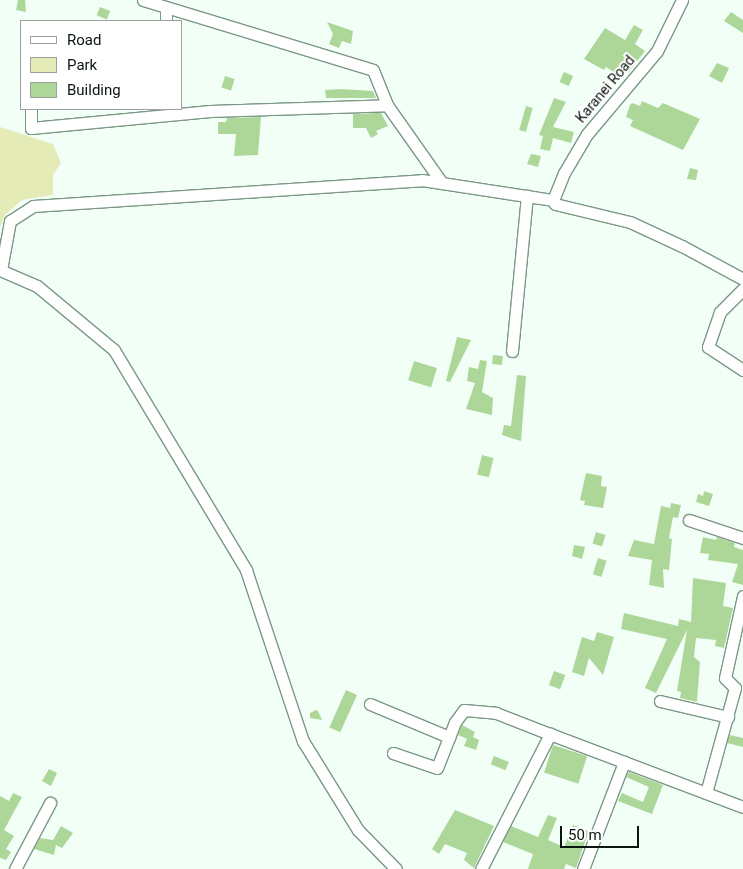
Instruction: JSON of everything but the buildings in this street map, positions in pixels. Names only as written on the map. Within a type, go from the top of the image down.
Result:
[{"type":"street","points":[[143,0],[372,70],[387,105],[442,183]]},
{"type":"street","name":"Karanei Road","points":[[553,200],[564,173],[587,134],[657,51],[682,0]]},
{"type":"street","points":[[166,8],[166,20]]},
{"type":"street","points":[[31,110],[31,128],[160,112],[387,105]]},
{"type":"street","points":[[396,869],[358,830],[303,741],[246,570],[130,374],[114,350],[77,316],[37,286],[0,270],[10,221],[32,206],[422,180],[553,200],[555,204],[630,222],[682,246],[743,279]]},
{"type":"street","points":[[512,351],[527,196]]},
{"type":"street","points":[[743,289],[720,312],[708,348],[743,370]]},
{"type":"street","points":[[689,520],[743,538]]},
{"type":"street","points":[[706,793],[736,688],[725,678],[743,596]]},
{"type":"street","points":[[660,701],[728,717]]},
{"type":"street","points":[[370,704],[449,737]]},
{"type":"street","points":[[393,754],[437,768],[449,737],[464,710],[496,713],[743,807]]},
{"type":"street","points":[[480,869],[550,734]]},
{"type":"street","points":[[583,869],[624,762]]},
{"type":"street","points":[[15,869],[50,804]]},
{"type":"green space","points":[[0,127],[53,144],[61,163],[53,175],[53,195],[22,200],[5,215],[0,227]]}]
